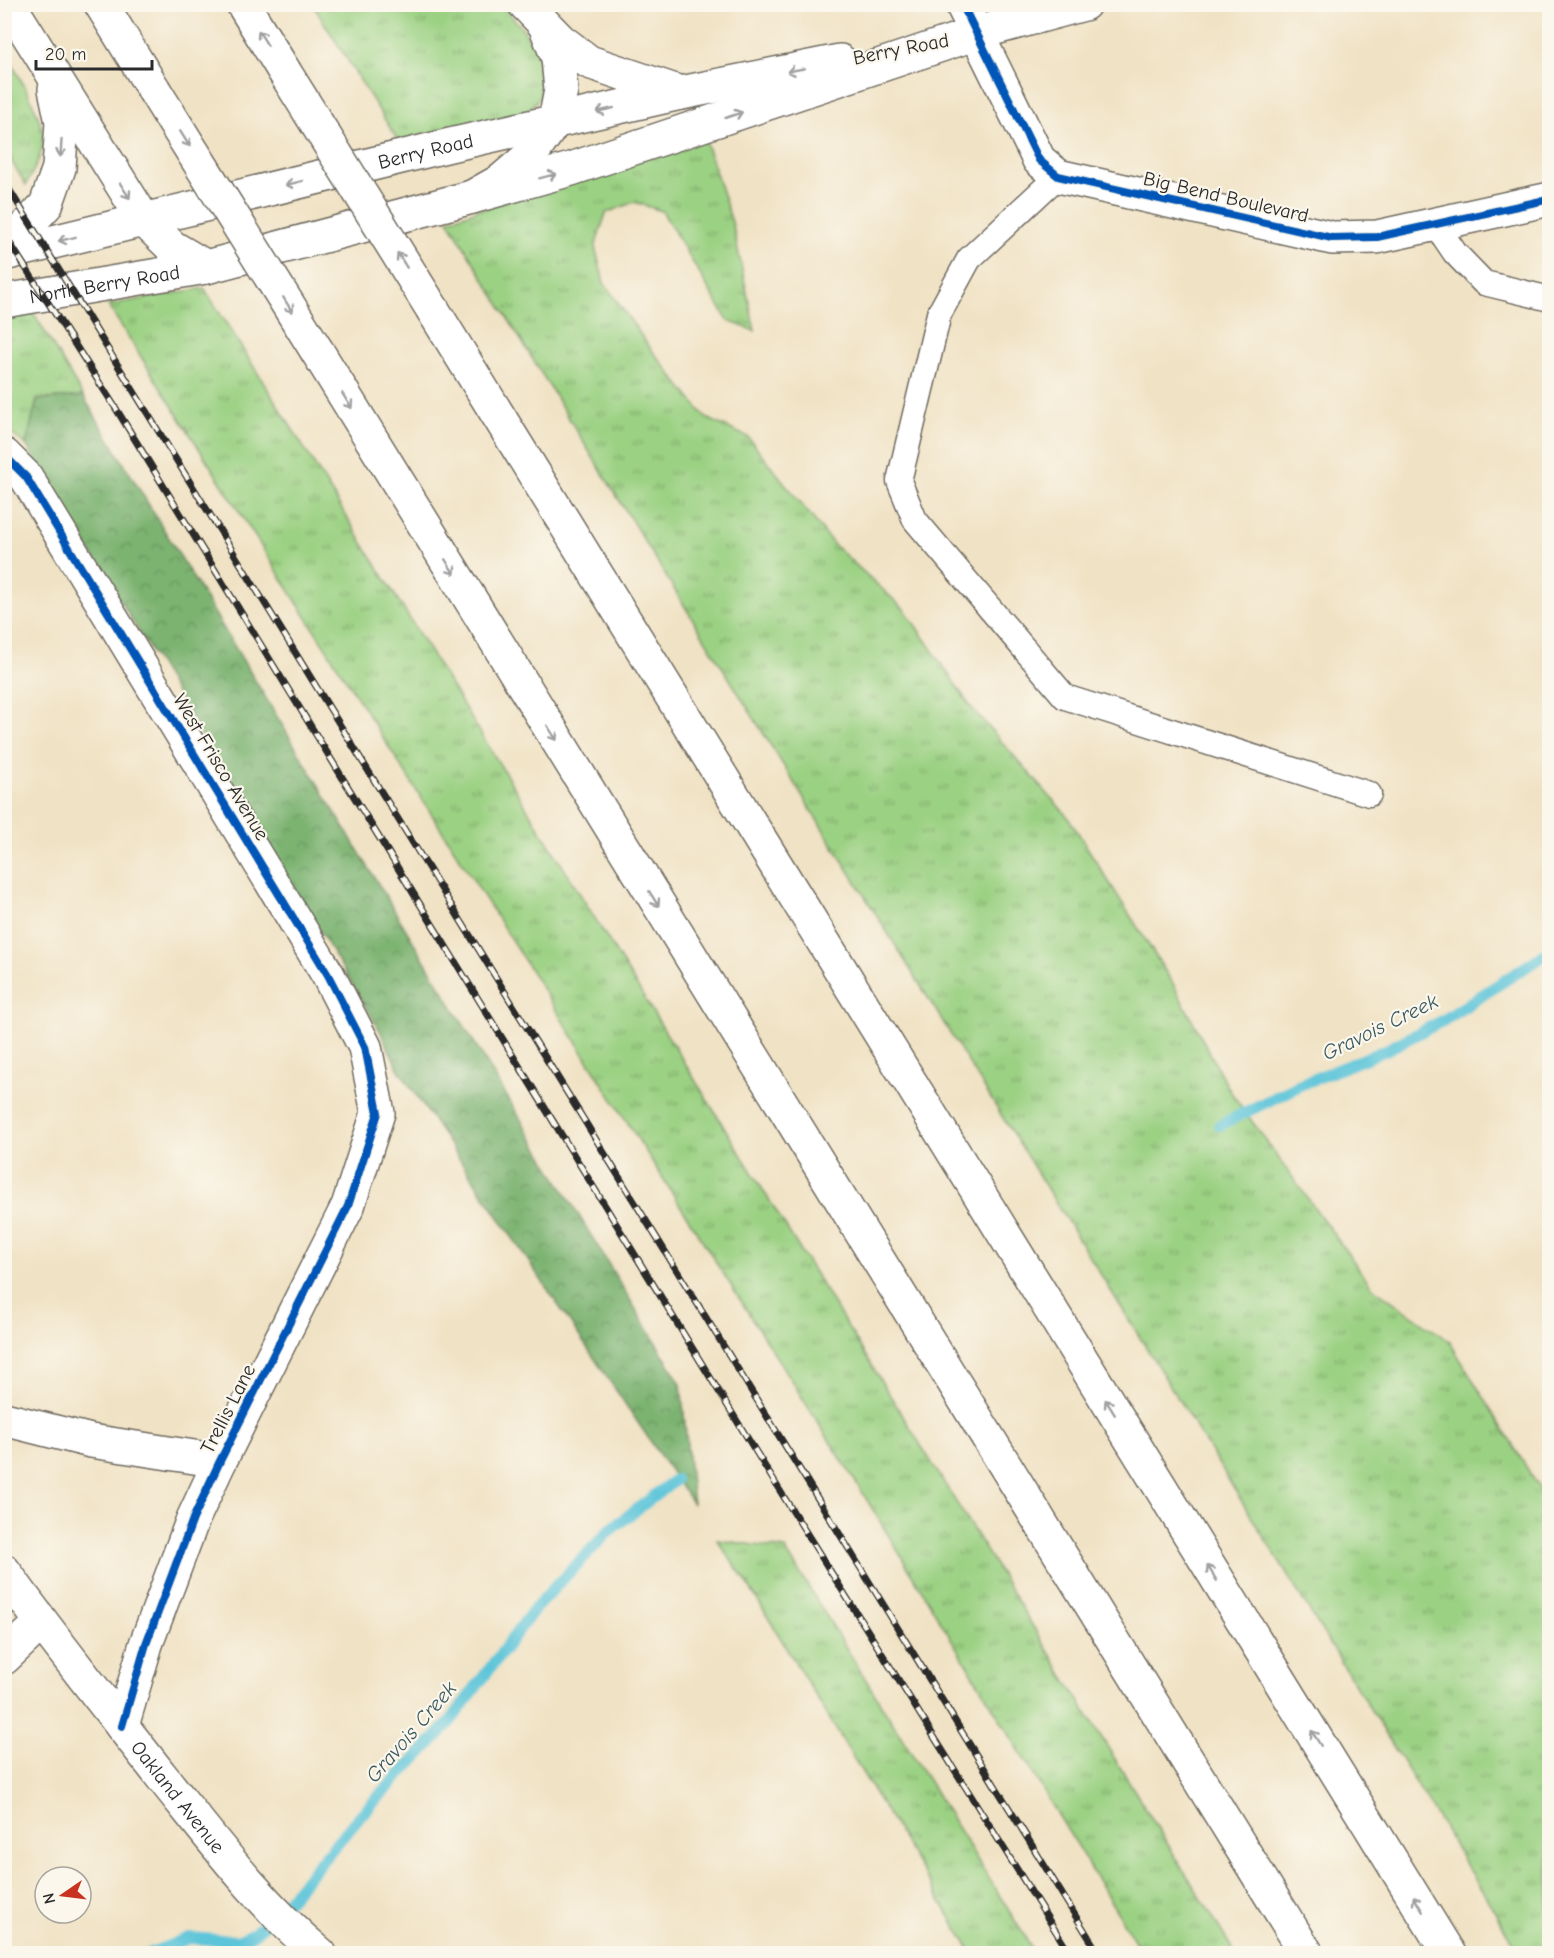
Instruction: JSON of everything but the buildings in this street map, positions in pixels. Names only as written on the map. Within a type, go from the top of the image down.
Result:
[{"type":"main road","points":[[9,4],[144,220],[172,247],[206,267]]},
{"type":"main road","points":[[101,4],[1307,1953]]},
{"type":"main road","points":[[243,4],[1449,1953]]},
{"type":"main road","points":[[962,4],[1039,160],[1058,176]]},
{"type":"main road","points":[[976,33],[1084,4]]},
{"type":"main road","points":[[535,15],[560,40],[589,62],[681,93]]},
{"type":"main road","points":[[472,197],[502,180],[531,156],[555,121],[561,90],[558,58],[535,15]]},
{"type":"main road","name":"Berry Road","points":[[144,220],[555,121],[976,33]]},
{"type":"main road","name":"Berry Road","points":[[206,267],[571,169],[976,33]]},
{"type":"main road","points":[[4,252],[46,205],[59,168],[62,122],[50,70]]},
{"type":"main road","name":"Big Bend Boulevard","points":[[1058,176],[1332,238],[1377,237],[1550,199]]},
{"type":"main road","points":[[4,252],[144,220]]},
{"type":"main road","name":"North Berry Road","points":[[4,301],[206,267]]},
{"type":"main road","name":"West Frisco Avenue","points":[[4,454],[26,477],[328,975],[365,1047],[378,1113]]},
{"type":"main road","name":"Trellis Lane","points":[[122,1726],[146,1644],[193,1519],[348,1206],[378,1113]]},
{"type":"main road","name":"Trellis Lane","points":[[4,1419],[91,1441],[220,1461]]},
{"type":"main road","name":"Oakland Avenue","points":[[4,1571],[41,1623],[262,1900],[311,1946]]},
{"type":"main road","points":[[4,1658],[41,1623]]},
{"type":"lane","points":[[1058,176],[969,259],[939,314],[899,480],[915,520],[1065,697],[1369,794]]},
{"type":"lane","points":[[1436,225],[1455,253],[1484,283],[1550,299]]},
{"type":"green space","points":[[313,5],[501,5],[523,29],[538,55],[541,96],[527,112],[400,144]]},
{"type":"green space","points":[[5,52],[28,93],[42,128],[43,137],[38,162],[26,185],[5,151]]},
{"type":"green space","points":[[703,134],[732,222],[755,331],[728,321],[662,211],[634,202],[606,213],[595,247],[604,283],[650,348],[706,418],[748,437],[834,545],[905,610],[970,706],[1068,817],[1172,982],[1230,1091],[1372,1287],[1449,1341],[1549,1504],[1549,1953],[1520,1953],[1253,1519],[714,654],[448,220]]},
{"type":"green space","points":[[204,288],[1235,1953],[1142,1953],[859,1487],[108,305]]},
{"type":"green space","points":[[33,312],[83,396],[37,400],[26,445],[5,429],[5,317]]},
{"type":"green space","points":[[83,396],[681,1384],[693,1504],[399,1070],[378,1027],[26,445],[37,400]]},
{"type":"green space","points":[[717,1540],[785,1549],[1035,1953],[972,1953],[747,1583]]},
{"type":"waterway","name":"Gravois Creek","points":[[1220,1125],[1302,1084],[1386,1050],[1444,1020],[1550,951]]},
{"type":"waterway","name":"Gravois Creek","points":[[149,1954],[189,1938],[238,1941],[255,1933],[291,1897],[359,1817],[447,1726],[535,1608],[610,1530],[675,1480]]},
{"type":"railway","points":[[4,181],[1099,1954]]},
{"type":"railway","points":[[4,234],[115,407],[772,1478],[1070,1954]]},
{"type":"cycle path","points":[[962,4],[1039,160],[1058,176],[1332,238],[1377,237],[1550,199]]},
{"type":"cycle path","points":[[4,455],[26,477],[328,975],[365,1047],[378,1113],[348,1206],[193,1519],[146,1644],[122,1726]]}]
